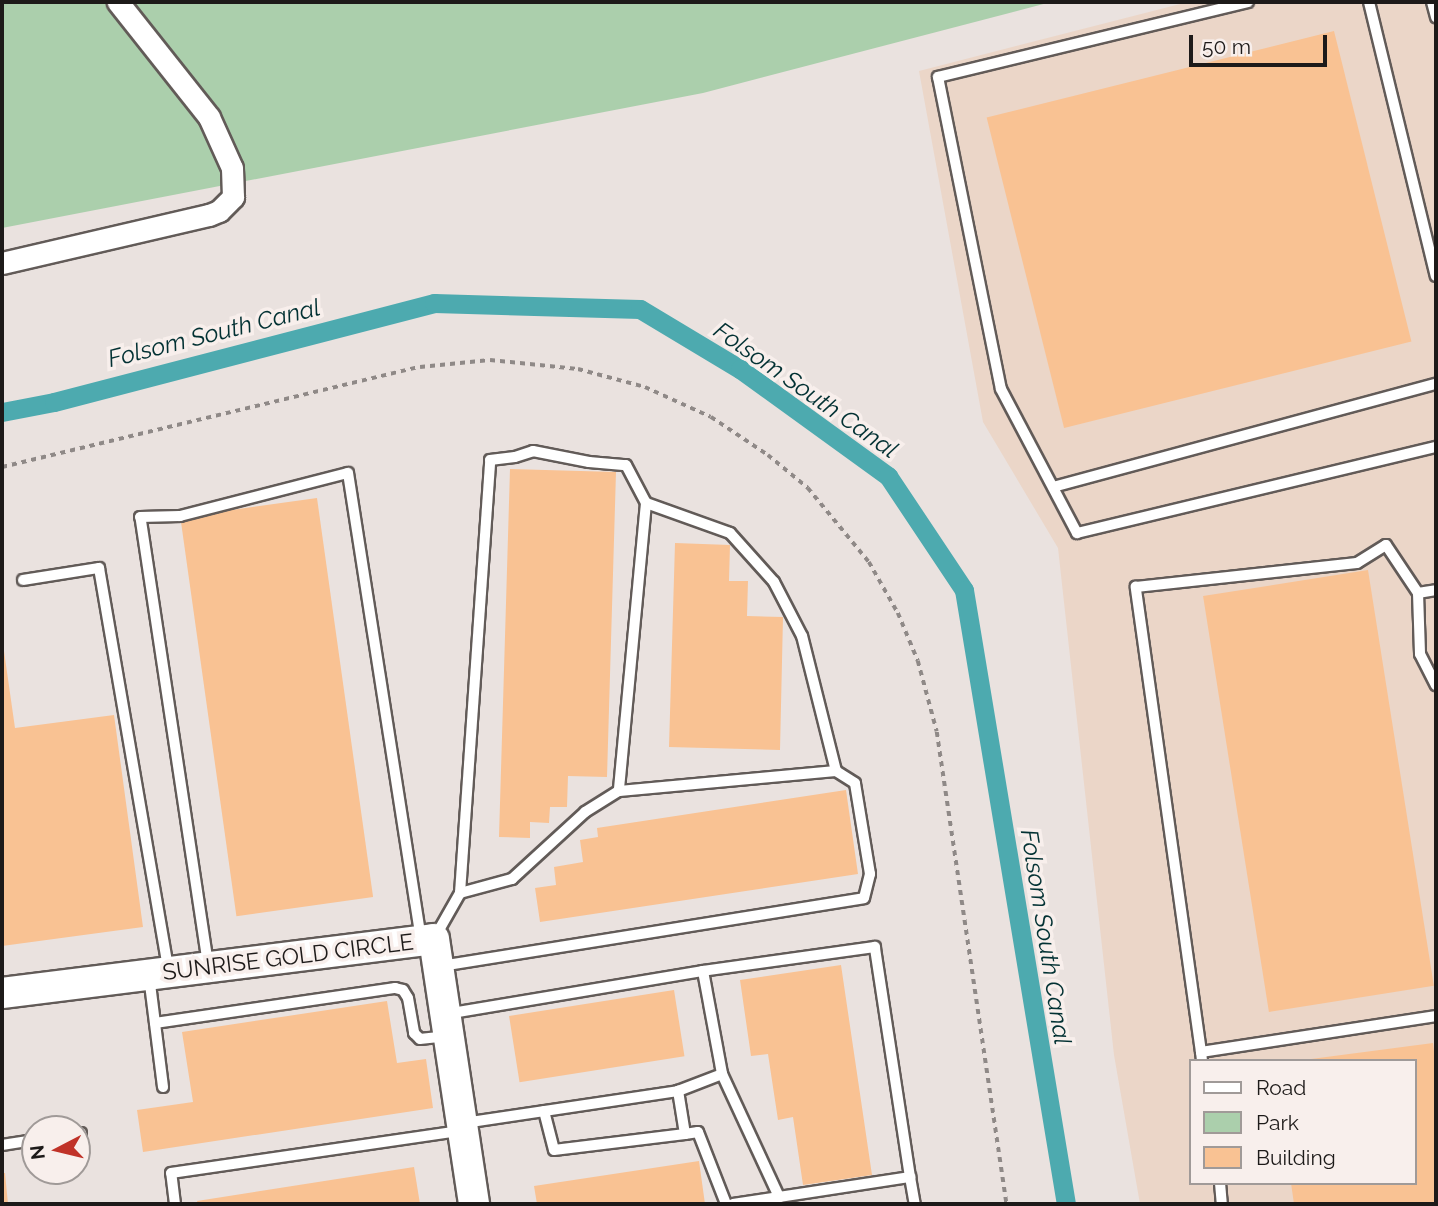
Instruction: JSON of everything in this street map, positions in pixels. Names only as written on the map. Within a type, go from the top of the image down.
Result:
[{"type":"street","points":[[2,263],[209,215],[219,211],[233,197],[232,168],[209,117],[118,2]]},
{"type":"street","name":"SUNRISE GOLD CIRCLE","points":[[2,993],[208,965],[431,949],[447,1025],[474,1204]]},
{"type":"lane","points":[[1248,2],[938,78],[1001,389],[1077,533],[1436,447]]},
{"type":"lane","points":[[1369,2],[1436,276]]},
{"type":"lane","points":[[1432,2],[1436,18]]},
{"type":"lane","points":[[1053,487],[1436,384]]},
{"type":"lane","points":[[431,949],[460,893],[490,460],[515,457],[533,451],[589,462],[626,465],[646,503],[619,791]]},
{"type":"lane","points":[[208,965],[140,517],[180,516],[348,473],[431,949]]},
{"type":"lane","points":[[646,503],[730,533],[774,582],[803,636],[836,771]]},
{"type":"lane","points":[[1436,685],[1420,654],[1418,593],[1386,545],[1357,564],[1136,587],[1202,1056],[1436,1016]]},
{"type":"lane","points":[[23,580],[99,568],[158,973],[155,1023],[163,1087]]},
{"type":"lane","points":[[1418,593],[1436,590]]},
{"type":"lane","points":[[431,949],[864,898],[870,874],[855,783],[836,771],[619,791],[585,812],[512,879],[460,893]]},
{"type":"lane","points":[[155,1023],[395,988],[403,990],[408,998],[414,1033],[420,1039],[447,1025],[702,971],[875,947],[915,1204]]},
{"type":"lane","points":[[702,971],[722,1074],[779,1197]]},
{"type":"lane","points":[[175,1204],[171,1173],[678,1091],[722,1074]]},
{"type":"lane","points":[[678,1091],[685,1134]]},
{"type":"lane","points":[[544,1111],[554,1150],[698,1132],[726,1204]]},
{"type":"lane","points":[[2,1145],[21,1142]]},
{"type":"lane","points":[[733,1204],[910,1177]]},
{"type":"lane","points":[[1220,1185],[1223,1204]]},
{"type":"path","points":[[2,467],[420,367],[490,360],[578,369],[645,387],[711,417],[768,455],[808,488],[869,562],[898,613],[929,696],[1007,1204]]},
{"type":"shaded area","points":[[1188,2],[1436,2],[1436,1204],[1140,1204],[1114,1055],[1058,548],[983,422],[919,71]]},
{"type":"green space","points":[[2,2],[1051,2],[703,93],[2,228]]},
{"type":"building","points":[[1334,31],[1411,341],[1064,428],[987,118]]},
{"type":"building","points":[[510,469],[616,472],[607,777],[568,776],[567,807],[550,807],[549,823],[530,822],[530,838],[499,837]]},
{"type":"building","points":[[317,498],[373,897],[236,916],[180,517]]},
{"type":"building","points":[[675,543],[730,545],[729,581],[748,581],[747,616],[783,617],[780,750],[669,747]]},
{"type":"building","points":[[1368,570],[1434,986],[1269,1012],[1203,596]]},
{"type":"building","points":[[2,651],[15,728],[114,715],[143,927],[2,946]]},
{"type":"building","points":[[846,790],[858,874],[540,922],[535,888],[556,885],[554,867],[583,862],[580,840],[598,837],[597,828]]},
{"type":"building","points":[[841,965],[872,1175],[803,1185],[793,1117],[778,1120],[768,1054],[751,1056],[740,980]]},
{"type":"building","points":[[674,990],[684,1056],[520,1082],[509,1016]]},
{"type":"building","points":[[387,1001],[397,1063],[426,1059],[433,1108],[143,1152],[137,1110],[193,1102],[182,1032]]},
{"type":"building","points":[[1433,1043],[1436,1068],[1436,1204],[1294,1204],[1291,1185],[1417,1185],[1417,1059],[1311,1059]]},
{"type":"building","points":[[699,1161],[705,1204],[537,1204],[534,1186]]},
{"type":"building","points":[[414,1167],[420,1204],[198,1204],[197,1201]]},
{"type":"building","points":[[2,1173],[5,1173],[8,1204],[2,1204]]},
{"type":"waterway","name":"Folsom South Canal","points":[[2,412],[54,402],[434,303],[640,309],[740,369],[888,476],[964,590],[1066,1204]]}]
